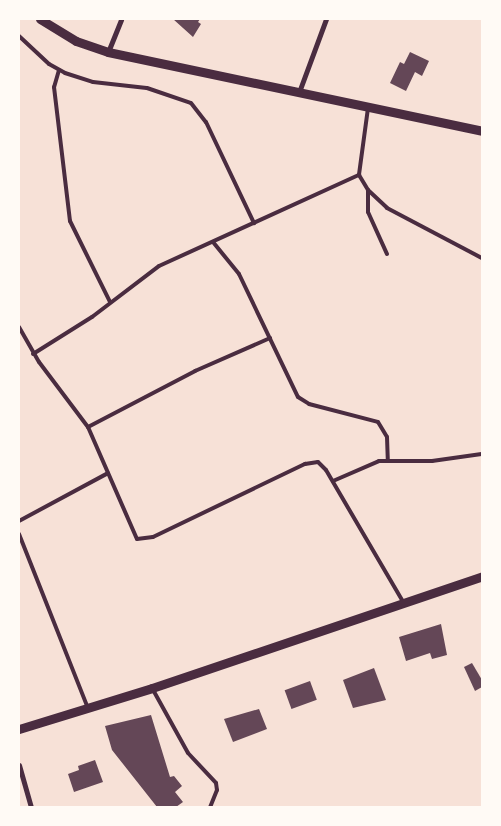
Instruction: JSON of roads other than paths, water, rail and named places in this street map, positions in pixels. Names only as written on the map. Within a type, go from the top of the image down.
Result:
[{"type":"street","points":[[40,19],[76,41],[108,52],[482,131]]},
{"type":"street","points":[[108,52],[120,19]]},
{"type":"street","points":[[299,92],[326,19]]},
{"type":"street","points":[[19,729],[152,688],[482,576]]},
{"type":"street","points":[[19,765],[31,807]]},
{"type":"lane","points":[[19,36],[59,70],[93,82],[147,88],[191,103],[206,122],[254,223]]},
{"type":"lane","points":[[59,70],[54,87],[70,221],[110,302]]},
{"type":"lane","points":[[368,107],[359,175],[368,190],[387,208],[482,258]]},
{"type":"lane","points":[[33,354],[159,266],[359,175]]},
{"type":"lane","points":[[368,190],[368,212],[387,254]]},
{"type":"lane","points":[[213,242],[240,274],[298,397],[309,404],[378,422],[387,437],[388,461]]},
{"type":"lane","points":[[19,327],[33,354],[88,427],[133,533],[142,540],[309,462],[321,464],[403,602]]},
{"type":"lane","points":[[88,427],[188,374],[270,338]]},
{"type":"lane","points":[[332,480],[374,462],[432,461],[482,454]]},
{"type":"lane","points":[[19,521],[108,473]]},
{"type":"lane","points":[[19,534],[88,708]]},
{"type":"lane","points":[[152,688],[188,753],[216,783],[217,790],[210,807]]}]
